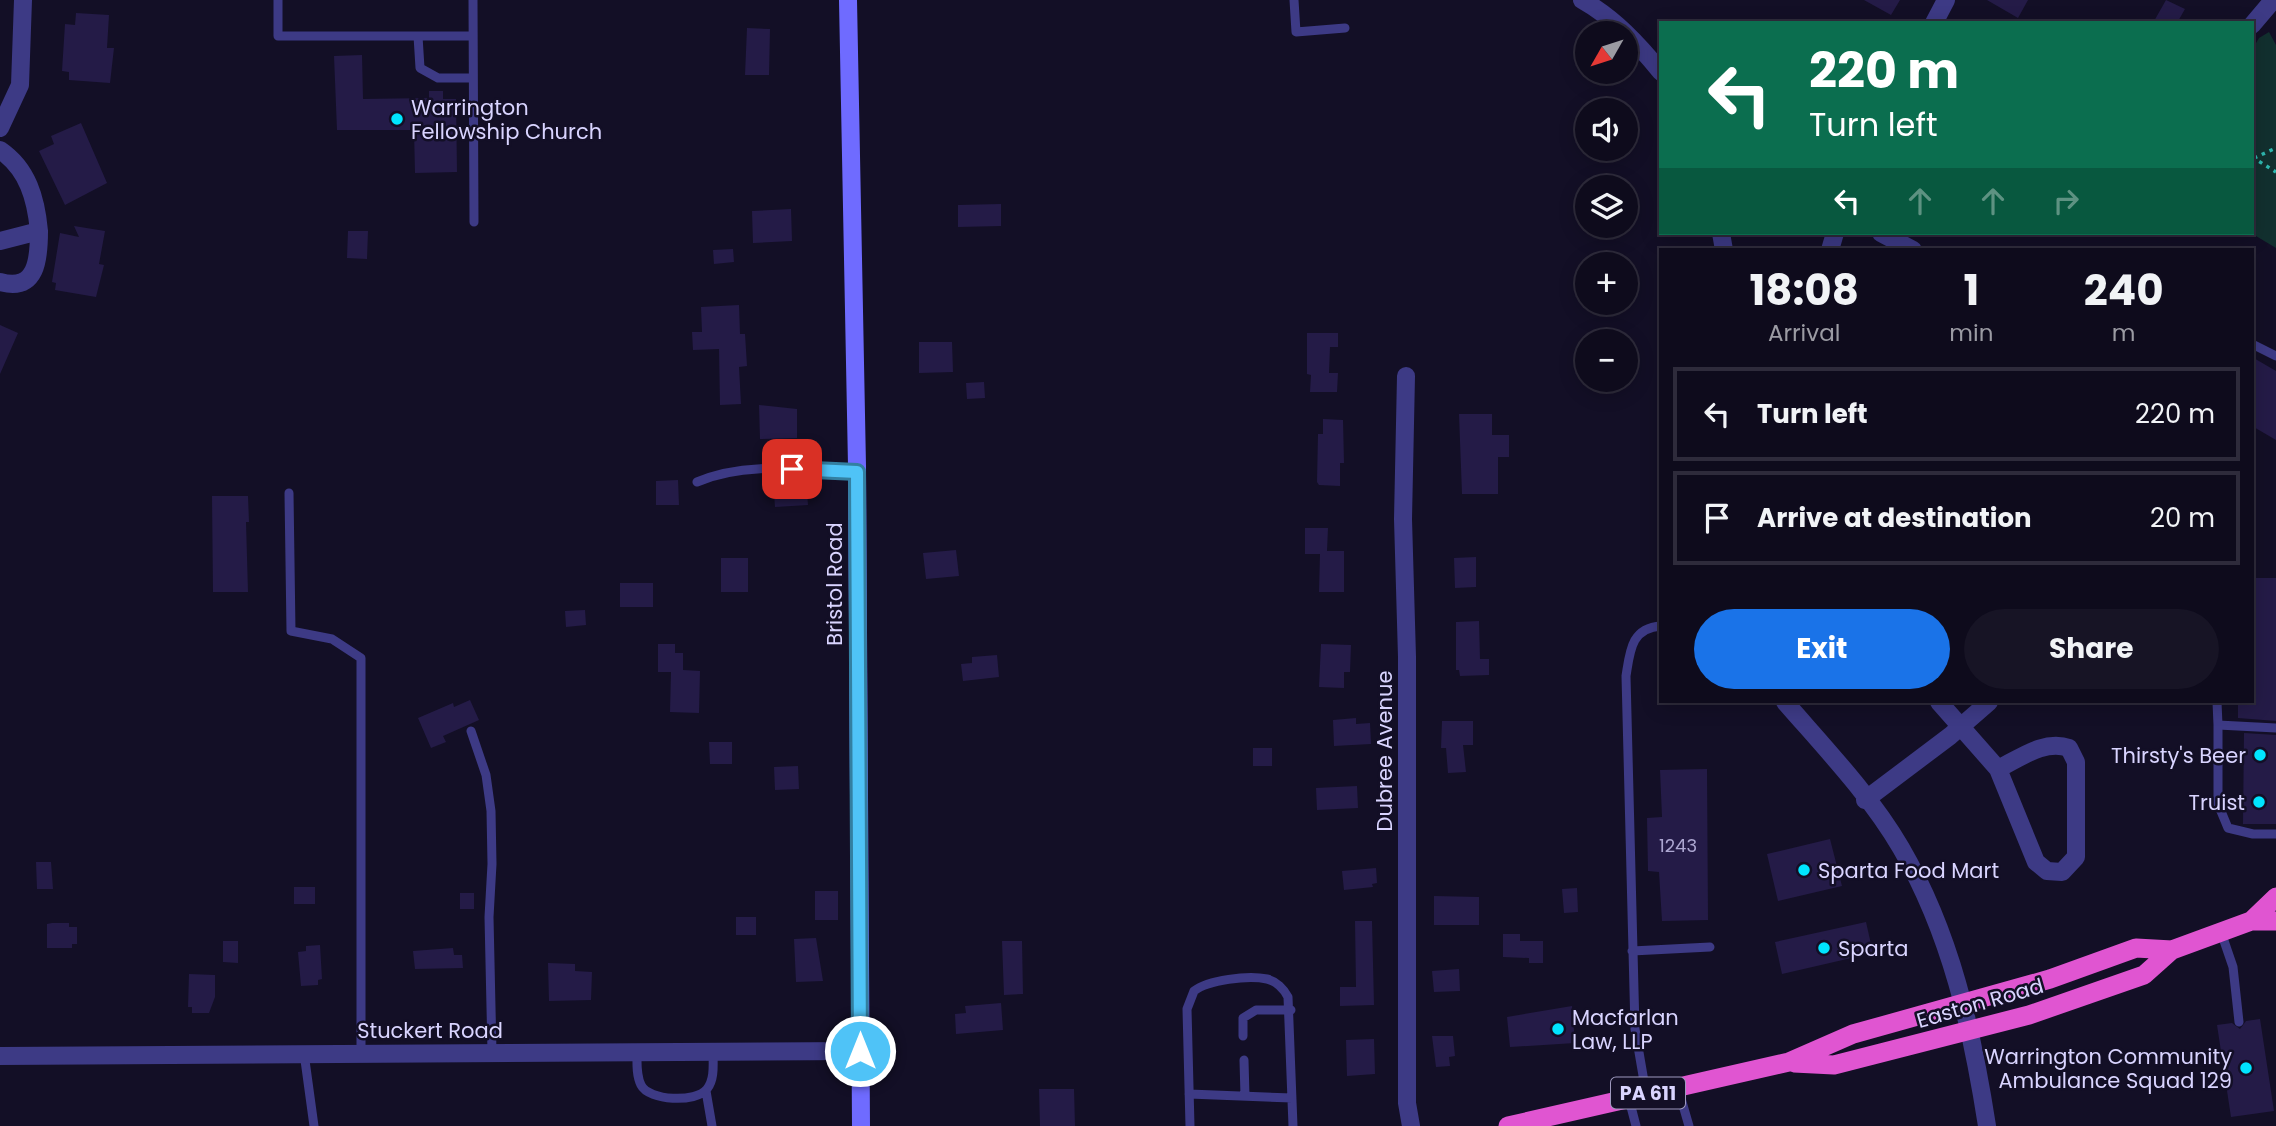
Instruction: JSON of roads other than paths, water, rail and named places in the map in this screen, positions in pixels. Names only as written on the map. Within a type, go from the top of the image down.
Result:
[{"type":"highway","name":"Easton Road","points":[[2251,921],[2276,897]]},
{"type":"highway","name":"Easton Road","points":[[1789,1062],[1834,1065],[1971,1032],[2144,975],[2172,950],[2251,921],[2276,921]]},
{"type":"highway","name":"Easton Road","points":[[1508,1126],[1569,1119],[1637,1095],[1789,1062],[1853,1034],[1964,1004],[2136,948],[2172,950]]},
{"type":"main road","name":"Bristol Road","points":[[848,0],[857,472],[861,1126]]},
{"type":"street","points":[[0,128],[20,85],[23,0]]},
{"type":"street","points":[[1582,0],[1603,12],[1642,48],[1659,69]]},
{"type":"street","points":[[1935,21],[1946,0]]},
{"type":"street","points":[[2254,23],[2270,7]]},
{"type":"street","points":[[0,150],[20,168],[30,186],[39,231],[35,269],[28,278],[13,285],[0,282]]},
{"type":"street","points":[[0,241],[39,231]]},
{"type":"street","points":[[1885,235],[1909,248]]},
{"type":"street","name":"Dubree Avenue","points":[[1406,376],[1403,519],[1407,657],[1407,1103],[1410,1126]]},
{"type":"street","points":[[1786,703],[1900,847],[1938,923],[1971,1032],[1987,1126]]},
{"type":"street","points":[[1940,703],[1998,769],[2036,862],[2046,871],[2062,872],[2076,857],[2076,762],[2069,748],[2056,743],[2045,746],[1998,769]]},
{"type":"street","points":[[1865,800],[1961,727],[1988,703]]},
{"type":"street","name":"Stuckert Road","points":[[0,1056],[860,1051]]},
{"type":"lane","points":[[278,0],[278,36],[473,36]]},
{"type":"lane","points":[[473,0],[474,222]]},
{"type":"lane","points":[[1294,0],[1296,32],[1345,28]]},
{"type":"lane","points":[[418,36],[420,68],[429,76],[473,78]]},
{"type":"lane","points":[[2254,345],[2276,356]]},
{"type":"lane","points":[[697,482],[719,472],[771,469],[857,472]]},
{"type":"lane","points":[[289,493],[291,631],[332,639],[361,658],[361,1053]]},
{"type":"lane","points":[[1636,1126],[1626,676],[1633,639],[1642,631],[1659,627]]},
{"type":"lane","points":[[2217,703],[2218,804],[2228,828],[2253,834],[2276,834]]},
{"type":"lane","points":[[2218,725],[2276,727]]},
{"type":"lane","points":[[471,731],[486,775],[491,811],[489,917],[492,1052]]},
{"type":"lane","points":[[2221,932],[2233,967],[2239,1022]]},
{"type":"lane","points":[[1632,951],[1710,947]]},
{"type":"lane","points":[[1190,1126],[1187,1009],[1198,988],[1218,980],[1267,979],[1284,990],[1291,1010],[1293,1126]]},
{"type":"lane","points":[[1243,1036],[1243,1018],[1256,1010],[1291,1010]]},
{"type":"lane","points":[[638,1052],[641,1087],[650,1095],[694,1098],[706,1091],[713,1077],[713,1051]]},
{"type":"lane","points":[[304,1053],[314,1126]]},
{"type":"lane","points":[[1244,1060],[1245,1096]]},
{"type":"lane","points":[[1678,1088],[1689,1126]]},
{"type":"lane","points":[[706,1091],[712,1126]]},
{"type":"lane","points":[[1189,1094],[1292,1098]]},
{"type":"place","name":"Warrington Fellowship Church","points":[[397,119]]},
{"type":"place","name":"Thirsty's Beer","points":[[2260,755]]},
{"type":"place","name":"Truist","points":[[2259,802]]},
{"type":"place","name":"Sparta Food Mart","points":[[1804,870]]},
{"type":"place","name":"Sparta","points":[[1824,948]]},
{"type":"place","name":"Macfarlan Law, LLP","points":[[1558,1029]]},
{"type":"place","name":"Warrington Community Ambulance Squad 129","points":[[2246,1068]]}]
